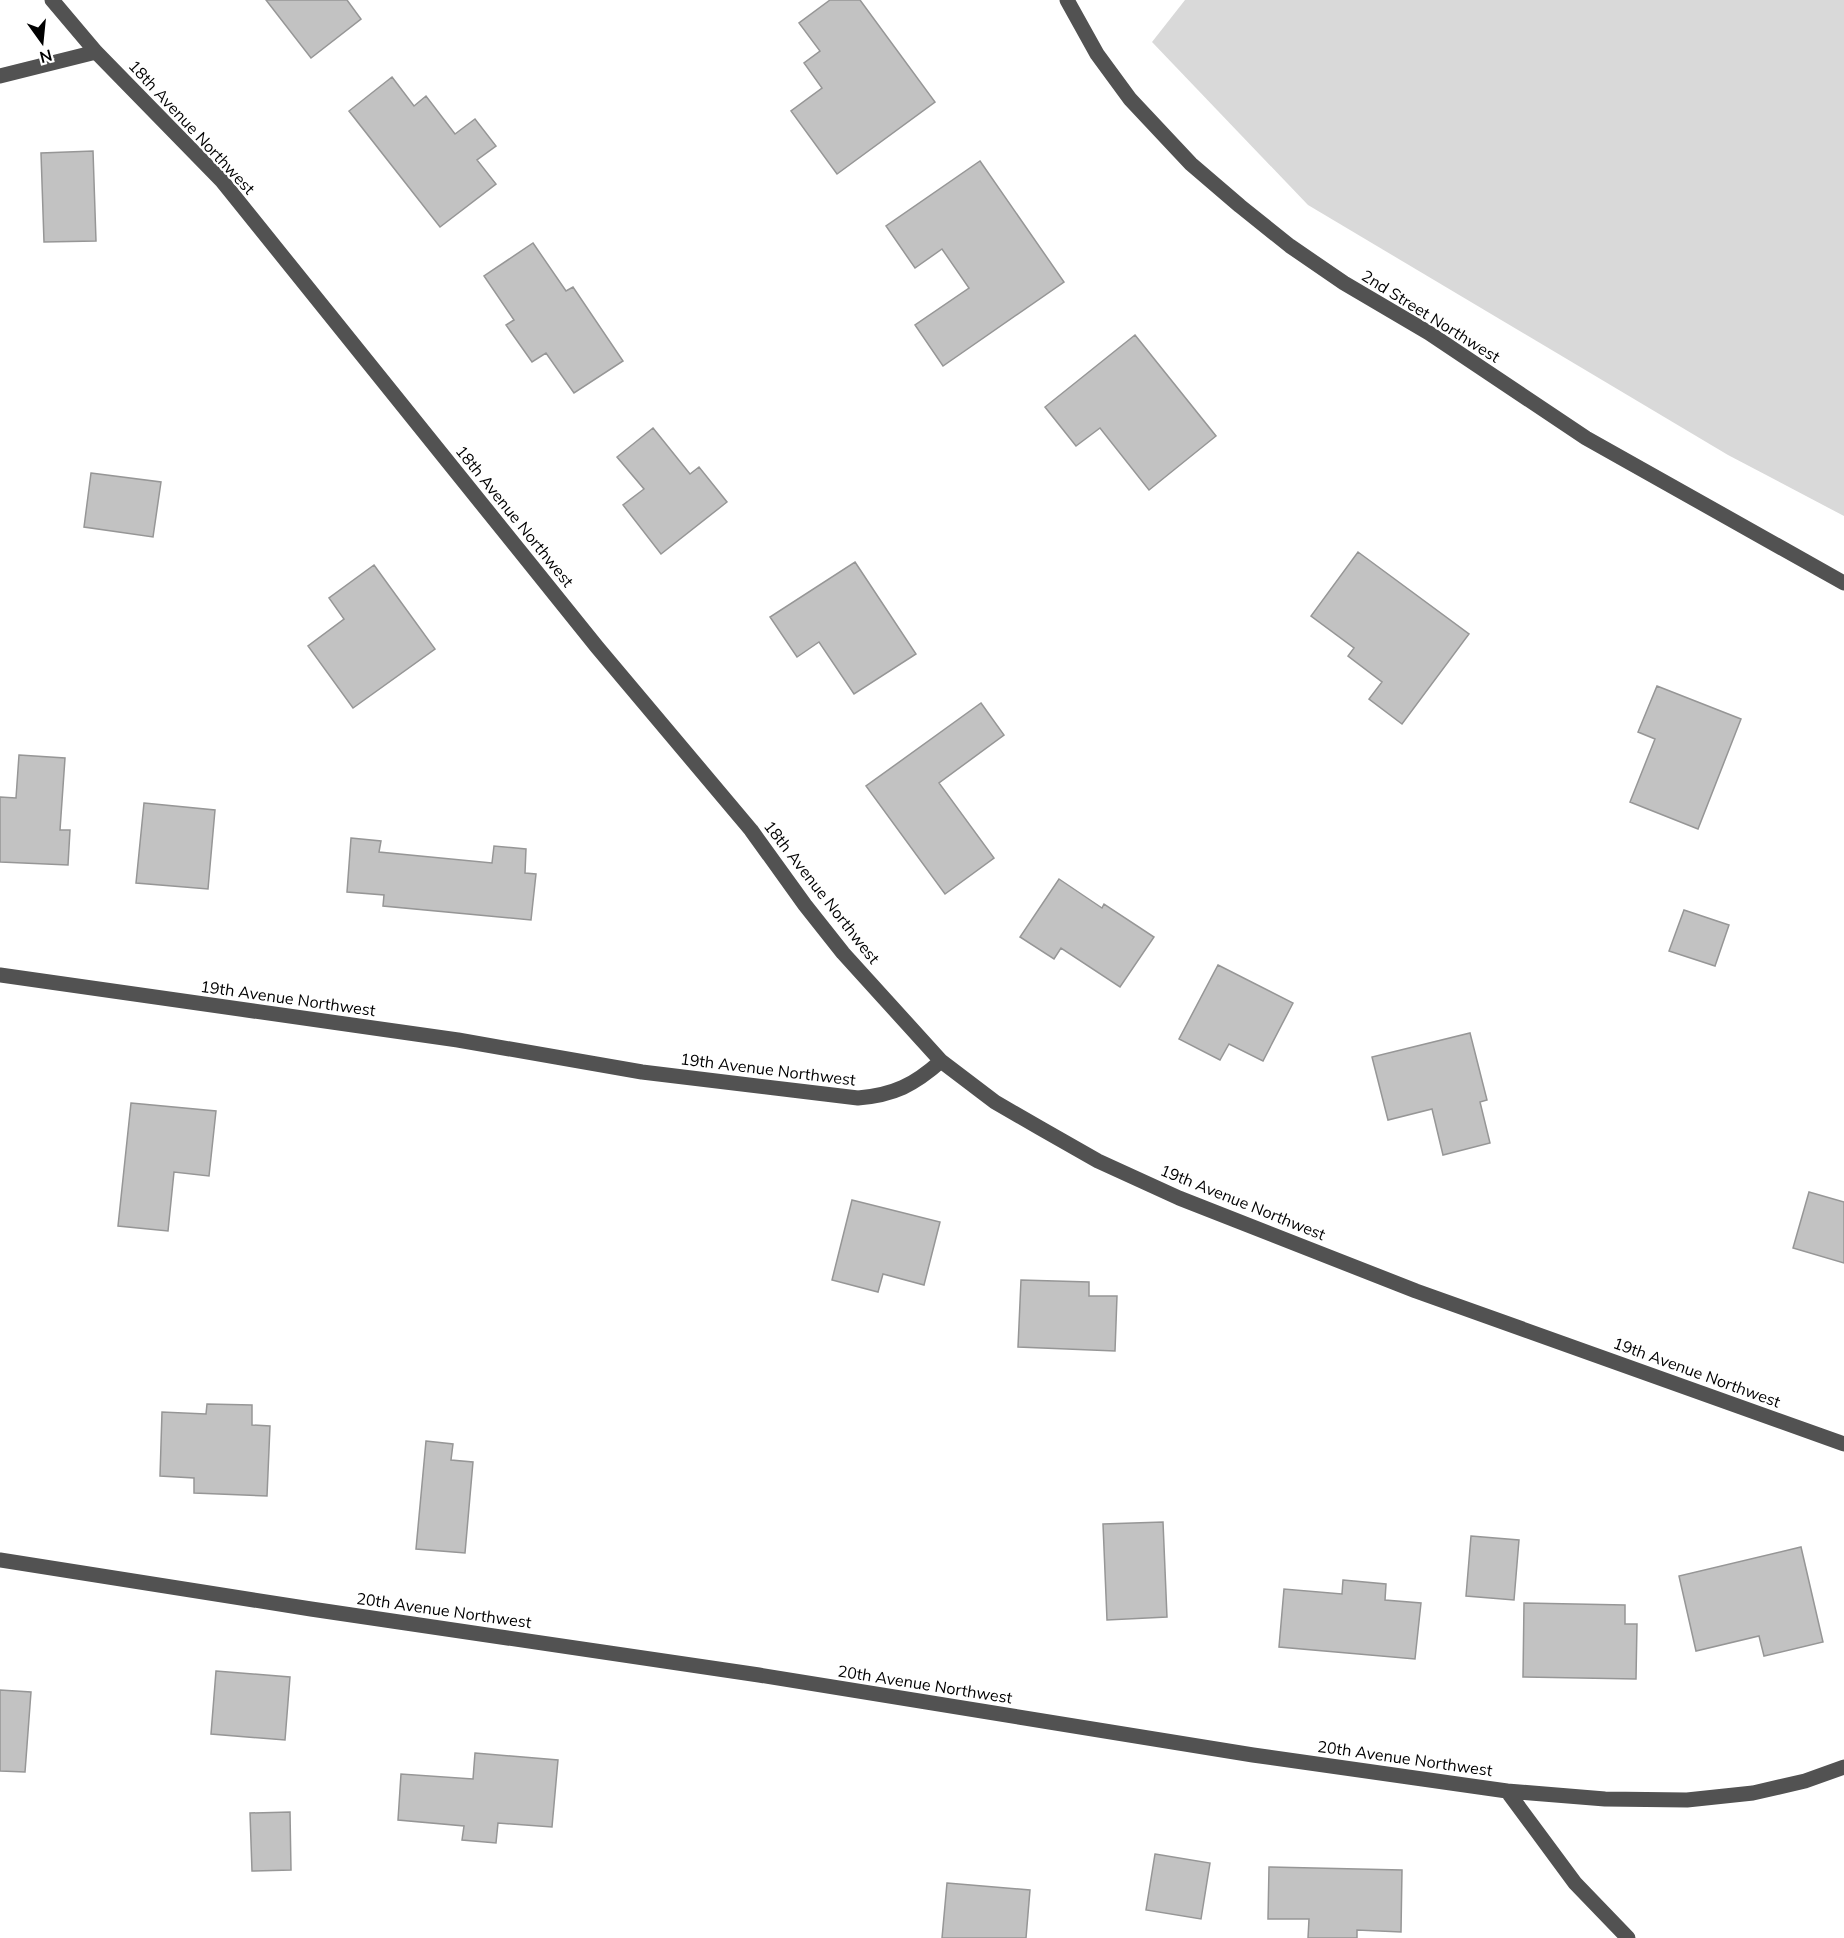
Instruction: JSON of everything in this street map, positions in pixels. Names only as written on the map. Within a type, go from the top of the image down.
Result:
[{"type":"street","name":"18th Avenue Northwest","points":[[52,0],[96,52],[222,181],[597,647],[751,830],[843,953],[941,1061]]},
{"type":"street","name":"2nd Street Northwest","points":[[1066,0],[1097,54],[1130,99],[1191,164],[1290,246],[1344,283],[1429,333],[1586,438],[1844,583]]},
{"type":"street","points":[[0,76],[96,52]]},
{"type":"street","name":"19th Avenue Northwest","points":[[0,975],[458,1040],[642,1072],[858,1098],[881,1096],[903,1089],[923,1077],[941,1061],[995,1102],[1059,1139],[1098,1161],[1179,1198],[1416,1291],[1844,1444]]},
{"type":"street","name":"20th Avenue Northwest","points":[[0,1560],[323,1611],[759,1675],[1241,1753],[1507,1791],[1605,1799],[1687,1800],[1753,1793],[1805,1781],[1844,1767]]},
{"type":"street","points":[[1507,1791],[1575,1883],[1628,1938]]},
{"type":"shaded area","points":[[1185,0],[1844,0],[1844,516],[1728,455],[1308,205],[1152,42]]},
{"type":"building","points":[[266,0],[347,0],[361,19],[311,58]]},
{"type":"building","points":[[830,0],[860,0],[935,102],[837,174],[791,111],[822,88],[804,63],[820,51],[799,23]]},
{"type":"building","points":[[392,77],[414,106],[426,96],[455,134],[475,119],[496,146],[477,160],[496,184],[440,227],[349,111]]},
{"type":"building","points":[[93,151],[96,241],[44,242],[41,153]]},
{"type":"building","points":[[980,161],[1064,282],[943,366],[915,325],[969,288],[942,249],[915,268],[886,226]]},
{"type":"building","points":[[533,243],[566,291],[573,287],[623,361],[574,393],[546,353],[532,362],[506,325],[514,320],[484,276]]},
{"type":"building","points":[[1135,335],[1216,436],[1149,490],[1100,428],[1076,446],[1045,407]]},
{"type":"building","points":[[653,428],[690,474],[699,467],[727,502],[661,554],[623,505],[644,489],[617,457]]},
{"type":"building","points":[[91,473],[161,482],[153,537],[84,527]]},
{"type":"building","points":[[1358,552],[1469,634],[1402,724],[1369,699],[1382,682],[1348,656],[1354,648],[1311,616]]},
{"type":"building","points":[[855,562],[916,654],[854,694],[819,642],[797,657],[770,617]]},
{"type":"building","points":[[374,565],[435,649],[353,708],[308,646],[344,619],[329,598]]},
{"type":"building","points":[[1657,686],[1741,719],[1698,829],[1630,802],[1655,739],[1638,732]]},
{"type":"building","points":[[981,703],[1004,735],[939,783],[994,858],[945,894],[866,786]]},
{"type":"building","points":[[19,755],[65,758],[60,830],[70,830],[68,865],[0,862],[0,797],[16,798]]},
{"type":"building","points":[[144,803],[215,810],[208,889],[136,883]]},
{"type":"building","points":[[351,838],[381,841],[379,852],[492,863],[494,846],[526,849],[525,873],[536,874],[531,920],[383,906],[384,895],[347,892]]},
{"type":"building","points":[[1059,879],[1102,908],[1104,904],[1154,937],[1120,987],[1061,948],[1054,959],[1020,937]]},
{"type":"building","points":[[1684,910],[1729,925],[1715,966],[1669,951]]},
{"type":"building","points":[[1218,965],[1293,1003],[1263,1061],[1229,1044],[1220,1060],[1179,1039]]},
{"type":"building","points":[[1470,1033],[1487,1100],[1480,1102],[1490,1143],[1443,1155],[1432,1109],[1388,1120],[1372,1057]]},
{"type":"building","points":[[131,1103],[216,1111],[209,1176],[174,1172],[168,1231],[118,1226]]},
{"type":"building","points":[[1809,1192],[1844,1202],[1844,1263],[1793,1248]]},
{"type":"building","points":[[852,1200],[940,1222],[924,1285],[883,1274],[878,1292],[832,1280]]},
{"type":"building","points":[[1021,1280],[1089,1282],[1089,1296],[1117,1296],[1115,1351],[1018,1347]]},
{"type":"building","points":[[207,1404],[252,1405],[252,1425],[270,1426],[267,1496],[194,1493],[194,1478],[160,1476],[162,1412],[206,1414]]},
{"type":"building","points":[[426,1441],[453,1444],[451,1460],[473,1462],[465,1553],[416,1549]]},
{"type":"building","points":[[1163,1522],[1167,1617],[1107,1620],[1103,1524]]},
{"type":"building","points":[[1471,1536],[1519,1540],[1514,1600],[1466,1596]]},
{"type":"building","points":[[1801,1547],[1823,1642],[1764,1656],[1759,1636],[1696,1651],[1679,1576]]},
{"type":"building","points":[[1343,1580],[1386,1584],[1385,1600],[1421,1603],[1415,1659],[1279,1647],[1284,1589],[1342,1594]]},
{"type":"building","points":[[1524,1603],[1625,1605],[1625,1624],[1637,1624],[1636,1679],[1523,1677]]},
{"type":"building","points":[[216,1671],[290,1677],[285,1740],[211,1734]]},
{"type":"building","points":[[0,1690],[31,1692],[25,1772],[0,1771]]},
{"type":"building","points":[[475,1753],[558,1760],[552,1827],[498,1823],[496,1843],[462,1840],[464,1826],[398,1820],[401,1774],[473,1779]]},
{"type":"building","points":[[290,1812],[291,1870],[252,1871],[250,1813]]},
{"type":"building","points":[[1155,1854],[1210,1863],[1201,1919],[1146,1910]]},
{"type":"building","points":[[1269,1867],[1402,1870],[1401,1932],[1357,1930],[1357,1938],[1308,1938],[1309,1919],[1268,1919]]},
{"type":"building","points":[[947,1883],[1030,1890],[1026,1938],[942,1938]]}]
